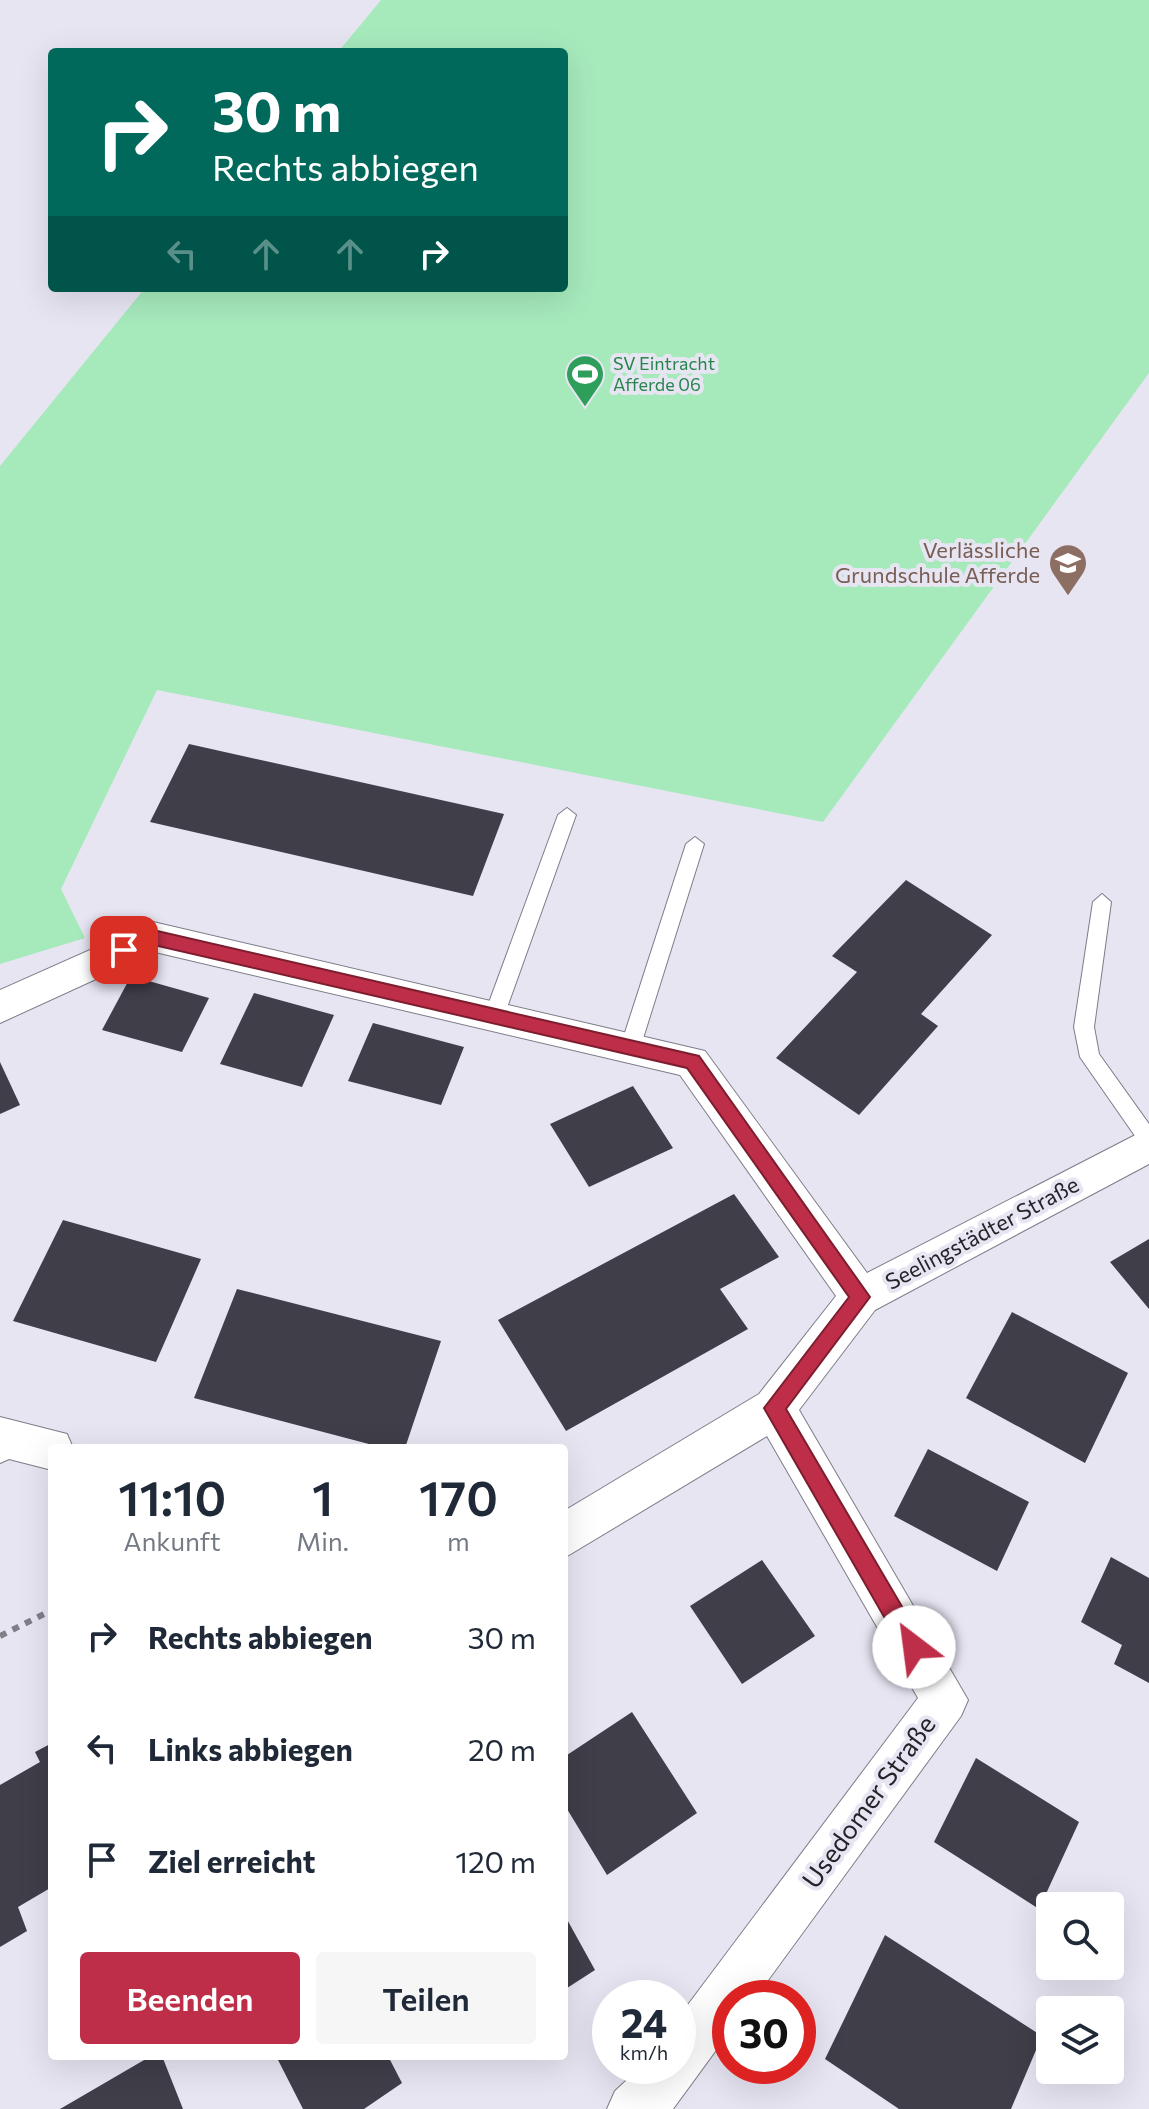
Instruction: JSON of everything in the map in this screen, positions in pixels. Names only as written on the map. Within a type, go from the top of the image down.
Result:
[{"type":"street","points":[[0,1007],[153,937],[692,1062],[860,1297]]},
{"type":"street","name":"Seelingstädter Straße","points":[[568,1534],[774,1408],[860,1297],[1149,1142]]},
{"type":"street","name":"Usedomer Straße","points":[[696,2036],[945,1700],[774,1408]]},
{"type":"street","points":[[1,1438],[48,1448]]},
{"type":"street","points":[[633,2109],[651,2096],[660,2084]]},
{"type":"lane","points":[[494,1016],[567,815]]},
{"type":"lane","points":[[630,1048],[695,844]]},
{"type":"lane","points":[[1102,902],[1084,1027],[1090,1057],[1149,1142]]},
{"type":"path","points":[[0,1636],[48,1612]]},
{"type":"green space","name":"SV Eintracht Afferde 06","points":[[381,0],[1149,0],[1149,373],[823,822],[157,690],[61,889],[85,938],[0,964],[0,466],[142,292],[568,292],[568,48],[341,48]]},
{"type":"building","points":[[189,744],[504,814],[473,896],[150,822]]},
{"type":"building","points":[[906,880],[992,935],[921,1014],[938,1026],[859,1115],[776,1058],[857,972],[832,956]]},
{"type":"building","points":[[131,976],[209,998],[182,1052],[102,1030]]},
{"type":"building","points":[[254,993],[334,1015],[302,1087],[220,1064]]},
{"type":"building","points":[[373,1023],[464,1047],[441,1105],[348,1081]]},
{"type":"building","points":[[0,1062],[20,1105],[0,1114]]},
{"type":"building","points":[[633,1086],[673,1148],[589,1187],[550,1124]]},
{"type":"building","points":[[734,1194],[779,1257],[720,1289],[748,1329],[566,1431],[498,1320]]},
{"type":"building","points":[[63,1220],[201,1259],[156,1362],[13,1321]]},
{"type":"building","points":[[1149,1239],[1149,1309],[1110,1262]]},
{"type":"building","points":[[237,1289],[441,1341],[406,1444],[369,1444],[194,1398]]},
{"type":"building","points":[[1012,1312],[1128,1373],[1085,1463],[966,1398]]},
{"type":"building","points":[[928,1449],[1029,1502],[997,1571],[894,1516]]},
{"type":"building","points":[[1111,1557],[1149,1578],[1149,1683],[1114,1664],[1122,1645],[1081,1622]]},
{"type":"building","points":[[762,1560],[815,1636],[742,1684],[690,1606]]},
{"type":"building","points":[[632,1712],[697,1813],[607,1875],[568,1811],[568,1754]]},
{"type":"building","points":[[48,1745],[48,1889],[18,1907],[27,1931],[0,1947],[0,1785],[40,1762],[35,1752]]},
{"type":"building","points":[[976,1758],[1079,1822],[1047,1892],[1036,1892],[1036,1907],[934,1842]]},
{"type":"building","points":[[568,1921],[595,1970],[568,1987]]},
{"type":"building","points":[[885,1935],[1036,2032],[1036,2050],[1011,2109],[899,2109],[825,2059]]},
{"type":"building","points":[[144,2060],[164,2060],[183,2109],[60,2109]]},
{"type":"building","points":[[278,2060],[390,2060],[402,2083],[364,2109],[303,2109]]},
{"type":"place","name":"SV Eintracht Afferde 06","points":[[585,408]]},
{"type":"place","name":"Verlässliche Grundschule Afferde","points":[[1068,597]]},
{"type":"route","points":[[124,950],[153,937],[692,1062],[860,1297],[774,1408],[914,1647]]}]
